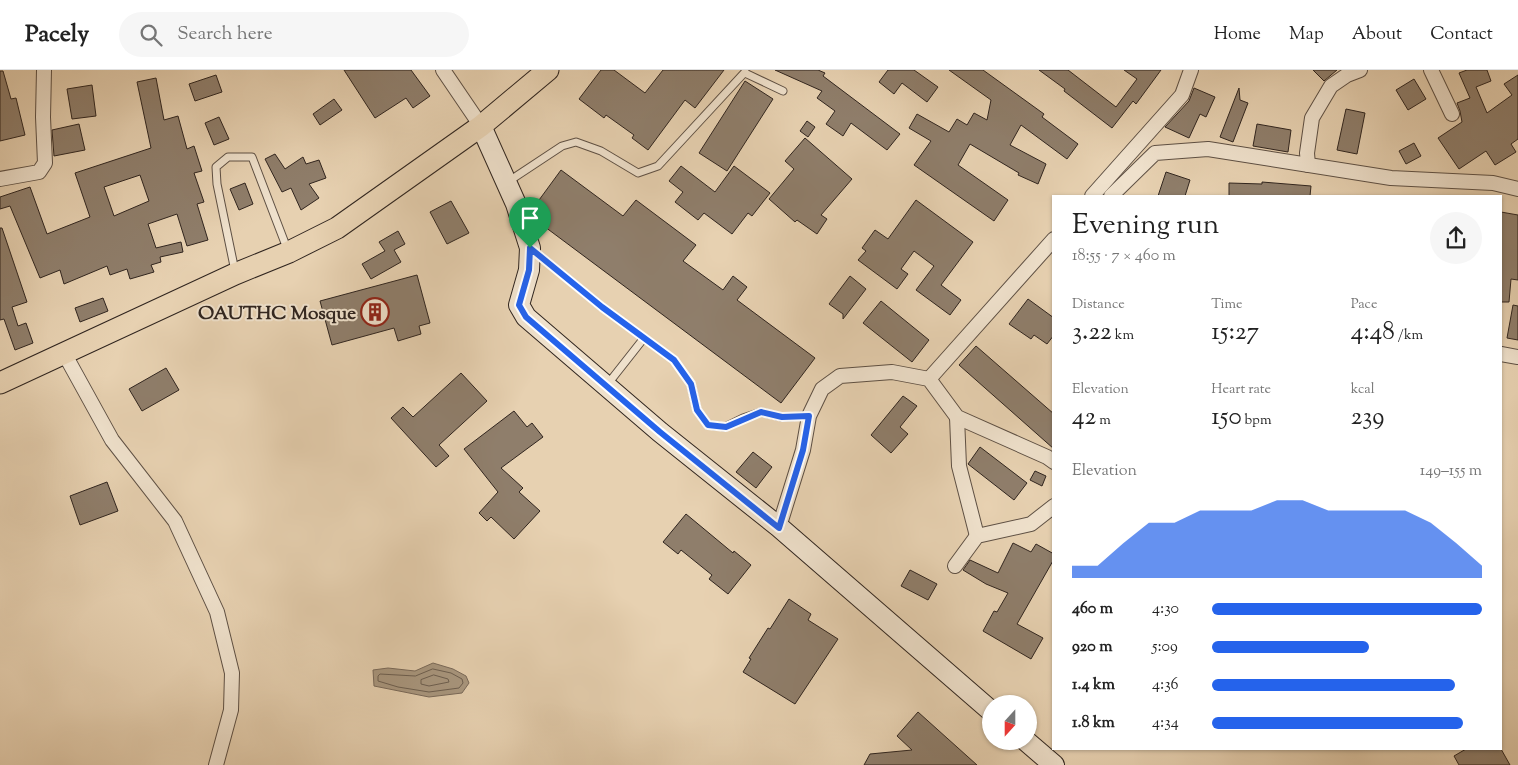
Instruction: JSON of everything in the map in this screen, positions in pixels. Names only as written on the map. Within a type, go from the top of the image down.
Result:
[{"type":"main road","points":[[0,383],[235,274],[289,252],[337,228],[481,126],[548,70]]},
{"type":"street","points":[[0,179],[39,172],[45,163],[43,117],[44,70]]},
{"type":"street","points":[[443,70],[481,126],[516,204],[530,248],[529,270],[519,305],[526,317],[606,386],[779,528],[982,703]]},
{"type":"street","points":[[1093,195],[1182,95],[1191,70]]},
{"type":"street","points":[[1308,165],[1307,153],[1312,118],[1331,86],[1347,75],[1360,70]]},
{"type":"street","points":[[1431,70],[1452,114]]},
{"type":"street","points":[[1113,195],[1156,153],[1208,149],[1391,178],[1493,183],[1518,189]]},
{"type":"street","points":[[929,379],[1052,241]]},
{"type":"street","points":[[64,353],[112,440],[175,521],[217,612],[232,673],[230,710],[216,765]]},
{"type":"street","points":[[1502,354],[1518,357]]},
{"type":"street","points":[[779,528],[803,450],[809,416],[822,389],[840,376],[892,372],[929,379],[957,416],[1052,461]]},
{"type":"street","points":[[957,416],[959,466],[977,536]]},
{"type":"street","points":[[955,566],[977,536],[1030,524],[1052,508]]},
{"type":"street","points":[[1036,750],[1054,765]]},
{"type":"lane","points":[[506,182],[562,146],[576,142],[601,151],[638,173],[658,166],[745,72],[782,91]]},
{"type":"lane","points":[[235,274],[217,184],[216,167],[228,157],[252,157],[289,252]]},
{"type":"lane","points":[[530,248],[602,307],[674,360],[691,384],[697,410],[708,425],[726,427],[761,412],[782,417],[809,416]]},
{"type":"lane","points":[[606,386],[644,338]]},
{"type":"water","points":[[433,663],[453,669],[466,676],[469,683],[462,693],[429,697],[374,686],[373,670],[388,668],[415,671]]},
{"type":"building","points":[[344,70],[411,70],[430,96],[413,108],[406,98],[375,118]]},
{"type":"building","points":[[601,70],[614,70],[645,93],[663,70],[724,70],[695,108],[685,100],[648,150],[632,138],[634,135],[606,115],[604,118],[579,99]]},
{"type":"building","points":[[775,70],[818,70],[825,73],[823,76],[900,134],[887,150],[851,123],[843,136],[826,124],[835,111],[817,98],[822,91]]},
{"type":"building","points":[[888,70],[914,70],[938,87],[927,102],[902,83],[894,94],[879,82]]},
{"type":"building","points":[[949,70],[983,70],[1044,114],[1042,117],[1078,144],[1067,159],[1021,125],[1010,145],[1046,164],[1038,184],[1018,175],[1019,173],[970,144],[958,165],[1008,200],[994,221],[914,165],[931,141],[909,128],[917,114],[949,132],[957,119],[967,125],[974,113],[987,120],[991,100]]},
{"type":"building","points":[[1039,70],[1068,70],[1116,107],[1137,79],[1124,70],[1161,70],[1136,104],[1133,101],[1112,128]]},
{"type":"building","points":[[1313,70],[1337,70],[1324,81]]},
{"type":"building","points":[[1467,70],[1487,70],[1491,81],[1476,87],[1487,113],[1512,95],[1504,84],[1518,75],[1518,139],[1511,144],[1516,152],[1495,165],[1486,151],[1459,169],[1438,138],[1462,122],[1457,103],[1470,98],[1459,73]]},
{"type":"building","points":[[0,71],[3,71],[11,99],[16,98],[25,135],[0,141]]},
{"type":"building","points":[[216,75],[222,92],[195,101],[189,84]]},
{"type":"building","points":[[156,78],[164,120],[178,116],[187,149],[194,146],[202,171],[194,173],[204,202],[197,204],[208,240],[187,246],[177,214],[148,224],[156,248],[181,242],[183,252],[160,257],[161,262],[151,265],[154,272],[130,279],[127,269],[110,275],[107,266],[64,284],[60,270],[40,278],[10,206],[0,209],[0,197],[30,187],[47,234],[90,217],[75,173],[151,148],[137,82]],"holes":[[[140,175],[149,201],[114,216],[104,187]]]},
{"type":"building","points":[[1414,79],[1426,99],[1408,110],[1396,90]]},
{"type":"building","points":[[745,81],[773,99],[727,171],[699,153]]},
{"type":"building","points":[[92,85],[96,116],[72,119],[67,89]]},
{"type":"building","points":[[1194,88],[1215,97],[1206,117],[1200,114],[1189,138],[1165,127],[1189,101]]},
{"type":"building","points":[[1239,88],[1240,100],[1248,103],[1233,142],[1220,137]]},
{"type":"building","points":[[334,99],[342,110],[320,125],[313,114]]},
{"type":"building","points":[[1346,109],[1365,113],[1357,154],[1337,150]]},
{"type":"building","points":[[219,117],[229,139],[214,145],[205,123]]},
{"type":"building","points":[[807,121],[815,127],[808,137],[800,131]]},
{"type":"building","points":[[79,124],[85,150],[54,156],[52,130]]},
{"type":"building","points":[[1257,124],[1291,130],[1288,152],[1253,146]]},
{"type":"building","points":[[805,138],[852,179],[821,215],[827,219],[817,234],[797,220],[795,222],[769,199],[794,169],[785,161]]},
{"type":"building","points":[[1414,143],[1421,156],[1406,164],[1399,151]]},
{"type":"building","points":[[275,154],[285,169],[303,157],[306,164],[319,160],[326,178],[309,184],[319,198],[301,210],[291,188],[282,192],[265,159]]},
{"type":"building","points":[[681,166],[715,192],[734,166],[770,193],[752,216],[748,213],[732,234],[704,213],[698,220],[675,202],[683,192],[669,181]]},
{"type":"building","points":[[561,170],[623,216],[636,200],[696,245],[683,261],[723,290],[733,276],[747,287],[737,300],[815,358],[781,403],[533,218],[531,211]]},
{"type":"building","points":[[1166,172],[1190,180],[1185,195],[1158,195]]},
{"type":"building","points":[[1262,182],[1311,186],[1310,195],[1229,195],[1229,183],[1262,184]]},
{"type":"building","points":[[245,183],[253,204],[239,210],[230,189]]},
{"type":"building","points":[[916,200],[973,242],[941,285],[961,300],[950,315],[916,290],[934,266],[914,251],[901,269],[908,274],[897,289],[858,260],[866,251],[862,248],[875,230],[888,239]]},
{"type":"building","points":[[451,201],[469,233],[447,244],[430,212]]},
{"type":"building","points":[[1502,212],[1518,215],[1518,280],[1511,279],[1509,302],[1502,302]]},
{"type":"building","points":[[0,228],[2,228],[27,302],[12,307],[18,326],[26,323],[33,343],[15,350],[4,319],[0,320]]},
{"type":"building","points":[[398,231],[405,244],[394,250],[401,262],[371,279],[362,264],[385,251],[379,242]]},
{"type":"building","name":"OAUTHC Mosque","points":[[417,275],[430,323],[419,326],[421,334],[398,341],[394,328],[332,345],[320,301]]},
{"type":"building","points":[[850,276],[866,289],[843,319],[843,314],[829,304]]},
{"type":"building","points":[[103,298],[108,311],[80,322],[75,308]]},
{"type":"building","points":[[1028,299],[1052,317],[1052,338],[1047,344],[1034,335],[1031,339],[1009,324]]},
{"type":"building","points":[[881,301],[929,340],[912,362],[863,323]]},
{"type":"building","points":[[1513,305],[1518,306],[1518,340],[1507,338]]},
{"type":"building","points":[[976,346],[1052,412],[1052,447],[959,365]]},
{"type":"building","points":[[166,368],[179,390],[142,411],[129,389]]},
{"type":"building","points":[[461,373],[487,401],[439,445],[449,456],[436,467],[391,418],[403,407],[413,417]]},
{"type":"building","points":[[903,396],[917,406],[900,427],[908,434],[891,453],[871,435]]},
{"type":"building","points":[[514,411],[527,427],[532,423],[543,437],[501,468],[523,488],[519,492],[540,511],[514,539],[491,517],[487,521],[479,513],[498,492],[464,449]]},
{"type":"building","points":[[980,447],[1027,483],[1014,500],[968,464]]},
{"type":"building","points":[[753,452],[772,467],[756,488],[736,472]]},
{"type":"building","points":[[1035,471],[1046,476],[1042,486],[1030,480]]},
{"type":"building","points":[[107,482],[118,511],[80,525],[70,496]]},
{"type":"building","points":[[686,514],[733,553],[734,551],[751,565],[728,594],[709,579],[712,575],[681,550],[678,554],[663,542]]},
{"type":"building","points":[[1013,543],[1031,552],[1036,544],[1052,553],[1052,563],[1017,624],[1043,638],[1031,659],[983,631],[994,611],[997,612],[1008,593],[986,584],[963,570],[970,560],[998,573]]},
{"type":"building","points":[[910,570],[937,584],[928,600],[901,586]]},
{"type":"building","points":[[789,599],[811,614],[808,620],[838,639],[795,704],[743,672],[751,659],[749,658]]},
{"type":"building","points":[[918,712],[977,765],[864,765],[870,754],[912,750],[897,736]]},
{"type":"building","points":[[1464,750],[1502,750],[1510,765],[1459,765],[1454,756]]},
{"type":"place","name":"OAUTHC Mosque","points":[[375,312]]},
{"type":"route","points":[[530,248],[602,307],[674,360],[691,384],[697,410],[708,425],[726,427],[743,418],[761,412],[782,417],[809,416],[803,450],[779,528],[660,432],[526,317],[519,305],[529,270],[530,248]]}]
